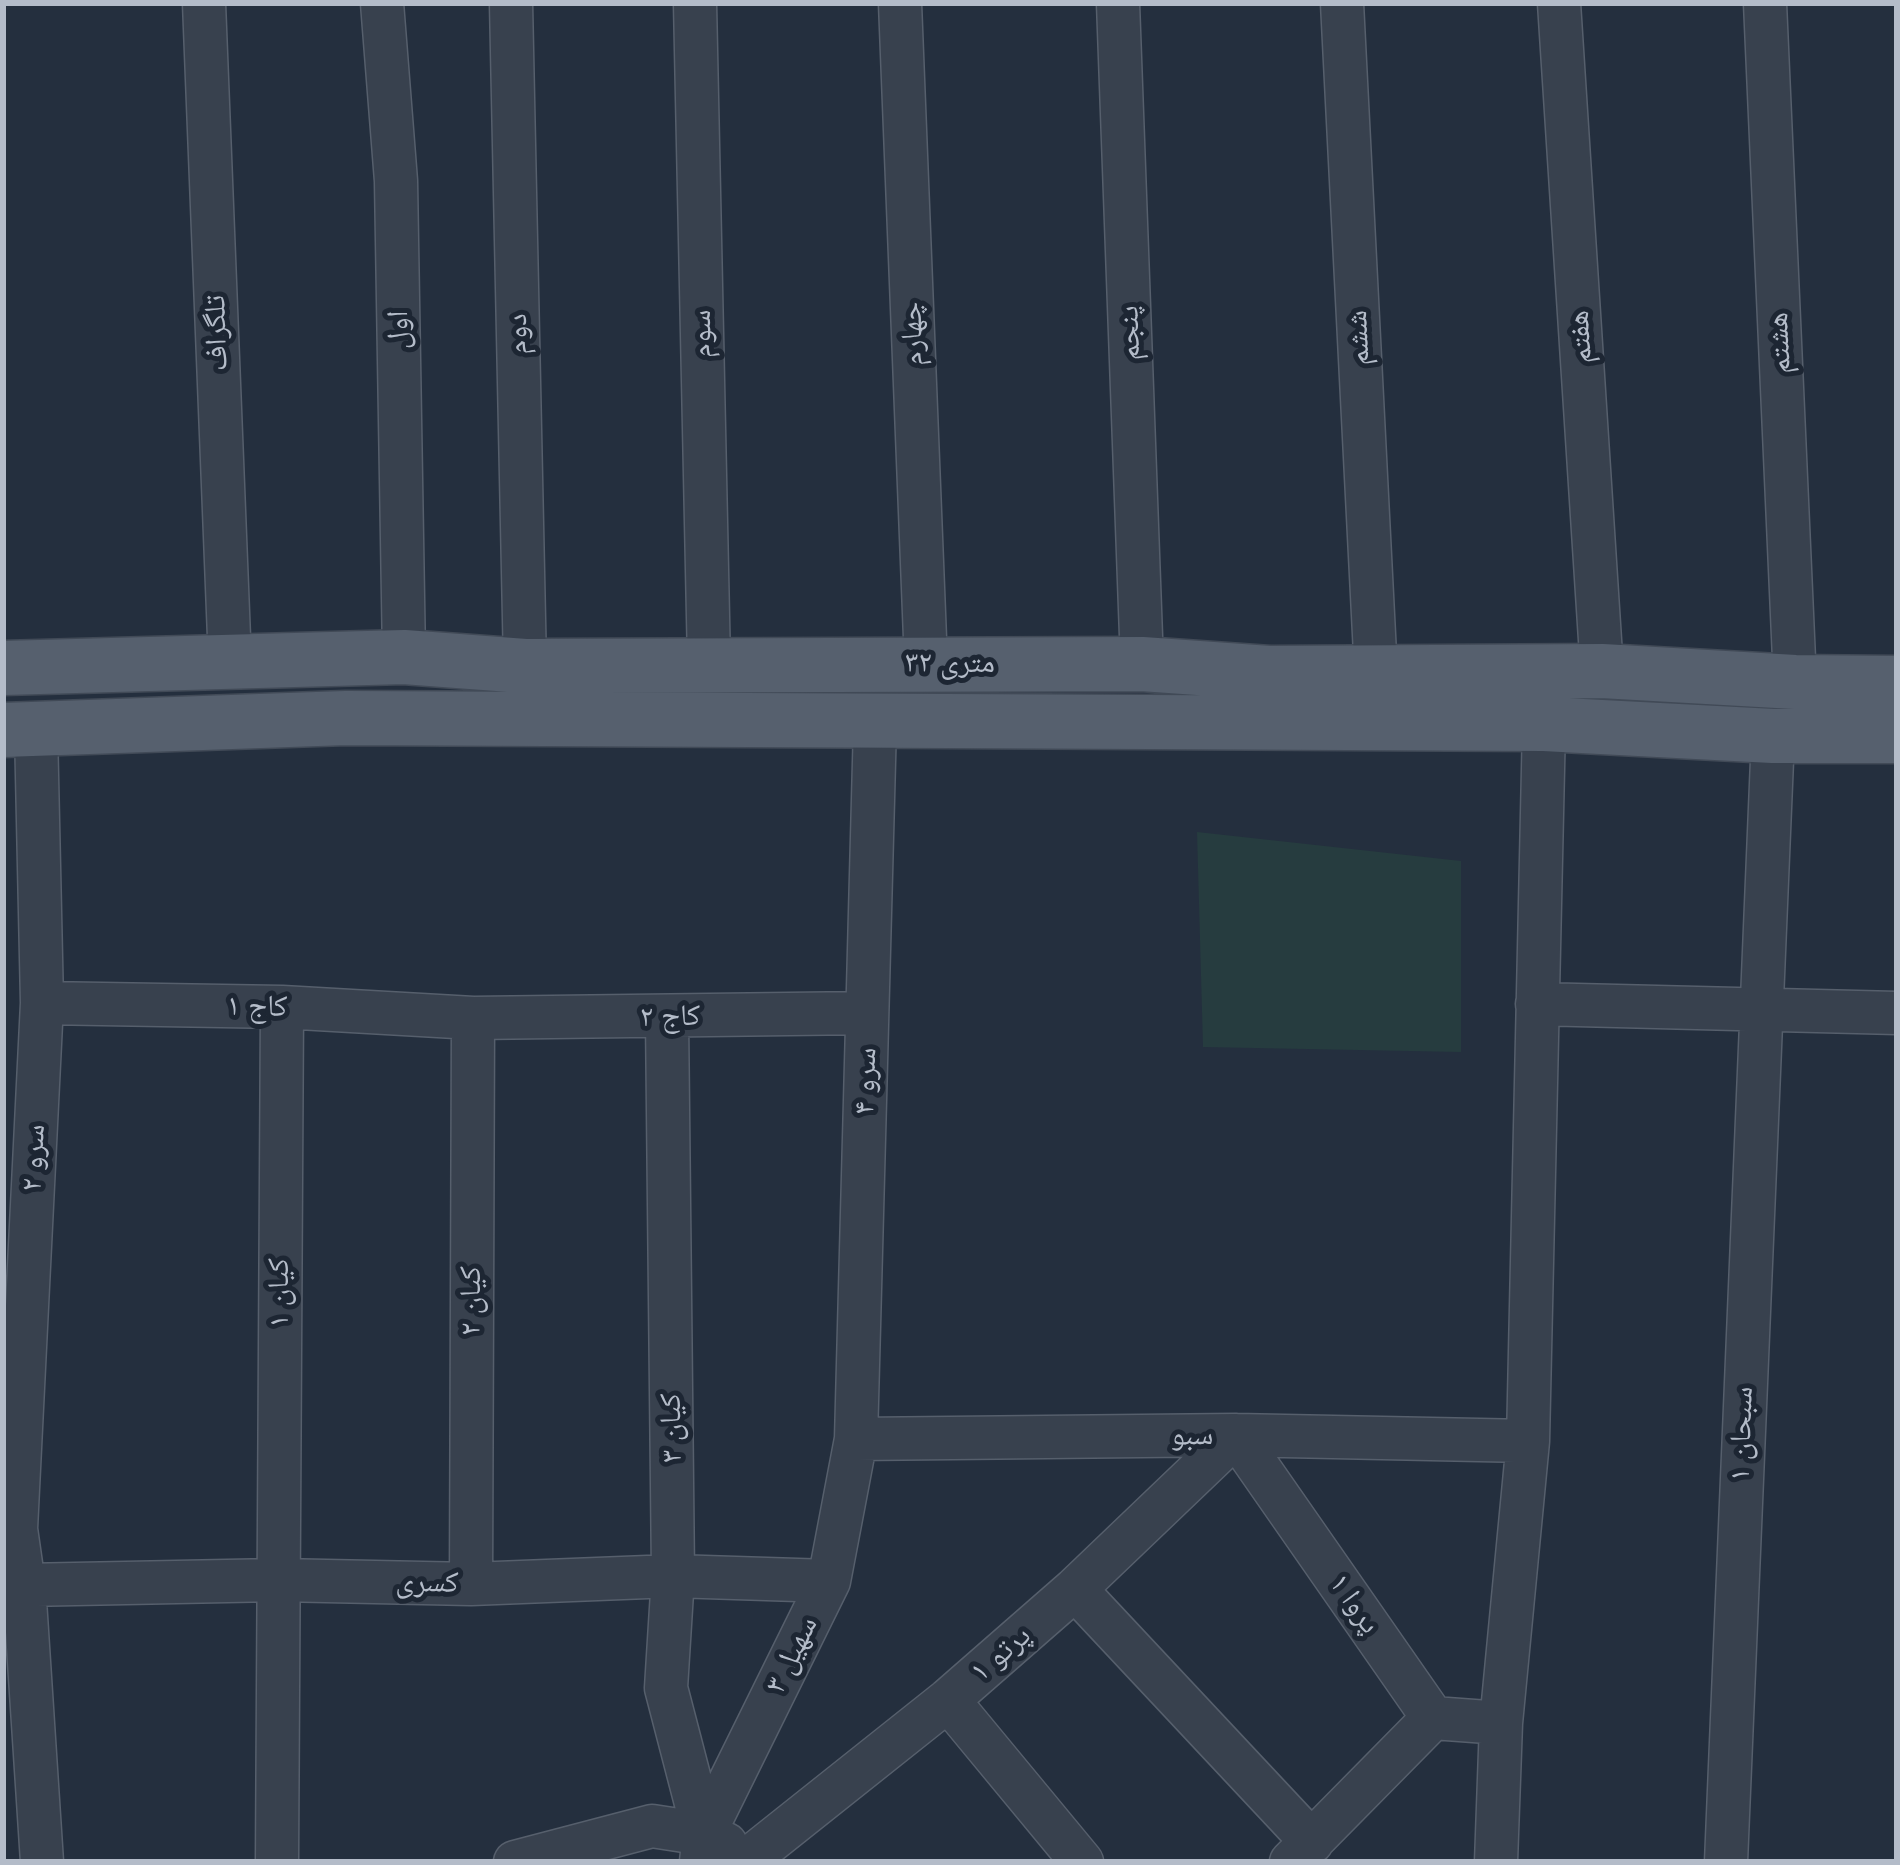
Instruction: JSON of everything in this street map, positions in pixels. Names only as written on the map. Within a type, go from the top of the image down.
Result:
[{"type":"main road","name":"۳۲ متری","points":[[3,668],[404,657],[525,666],[1142,664],[1269,674],[1376,674],[1773,736],[1897,736]]},
{"type":"main road","name":"۳۲ متری","points":[[19,730],[346,718],[875,724],[1542,699],[1602,671],[1897,683]]},
{"type":"street","name":"تلگراف","points":[[203,3],[230,663]]},
{"type":"street","name":"اول","points":[[382,3],[396,181],[404,657]]},
{"type":"street","name":"دوم","points":[[511,3],[525,666]]},
{"type":"street","name":"سوم","points":[[695,3],[709,664]]},
{"type":"street","name":"چهارم","points":[[900,3],[926,664]]},
{"type":"street","name":"پنجم","points":[[1118,3],[1142,664]]},
{"type":"street","name":"ششم","points":[[1342,3],[1376,674]]},
{"type":"street","name":"هفتم","points":[[1559,3],[1602,671]]},
{"type":"street","name":"هشتم","points":[[1765,3],[1795,682]]},
{"type":"street","points":[[1496,1862],[1501,1723],[1528,1441],[1542,699]]},
{"type":"street","name":"سرو ۴","points":[[856,1439],[875,724]]},
{"type":"street","name":"سرو ۲","points":[[19,730],[42,1003],[9,1529],[24,1585],[41,1862]]},
{"type":"street","name":"سبحان ۱","points":[[1726,1862],[1773,736]]},
{"type":"street","name":"کاج ۱","points":[[42,1003],[282,1007],[473,1018]]},
{"type":"street","points":[[1537,1004],[1897,1013]]},
{"type":"street","name":"کیان ۱","points":[[278,1862],[282,1007]]},
{"type":"street","name":"کاج ۲","points":[[473,1018],[868,1013]]},
{"type":"street","name":"کیان ۳","points":[[667,1017],[673,1576],[666,1688],[703,1848]]},
{"type":"street","name":"کیان ۲","points":[[471,1585],[473,1018]]},
{"type":"street","name":"سبو","points":[[856,1439],[1236,1436],[1528,1441]]},
{"type":"street","name":"پرتو ۱","points":[[755,1859],[1075,1589],[1236,1436]]},
{"type":"street","name":"پروا ۱","points":[[1236,1436],[1433,1718]]},
{"type":"street","name":"سهیل ۳","points":[[703,1848],[830,1581],[856,1439]]},
{"type":"street","name":"کسری","points":[[24,1585],[278,1580],[471,1585],[673,1576],[830,1581]]},
{"type":"street","points":[[1075,1589],[1301,1852],[1433,1718],[1501,1723]]},
{"type":"street","points":[[948,1700],[1082,1862]]},
{"type":"street","points":[[514,1862],[652,1826],[703,1848],[755,1859]]},
{"type":"green space","points":[[1197,832],[1461,861],[1461,1052],[1203,1047]]}]
